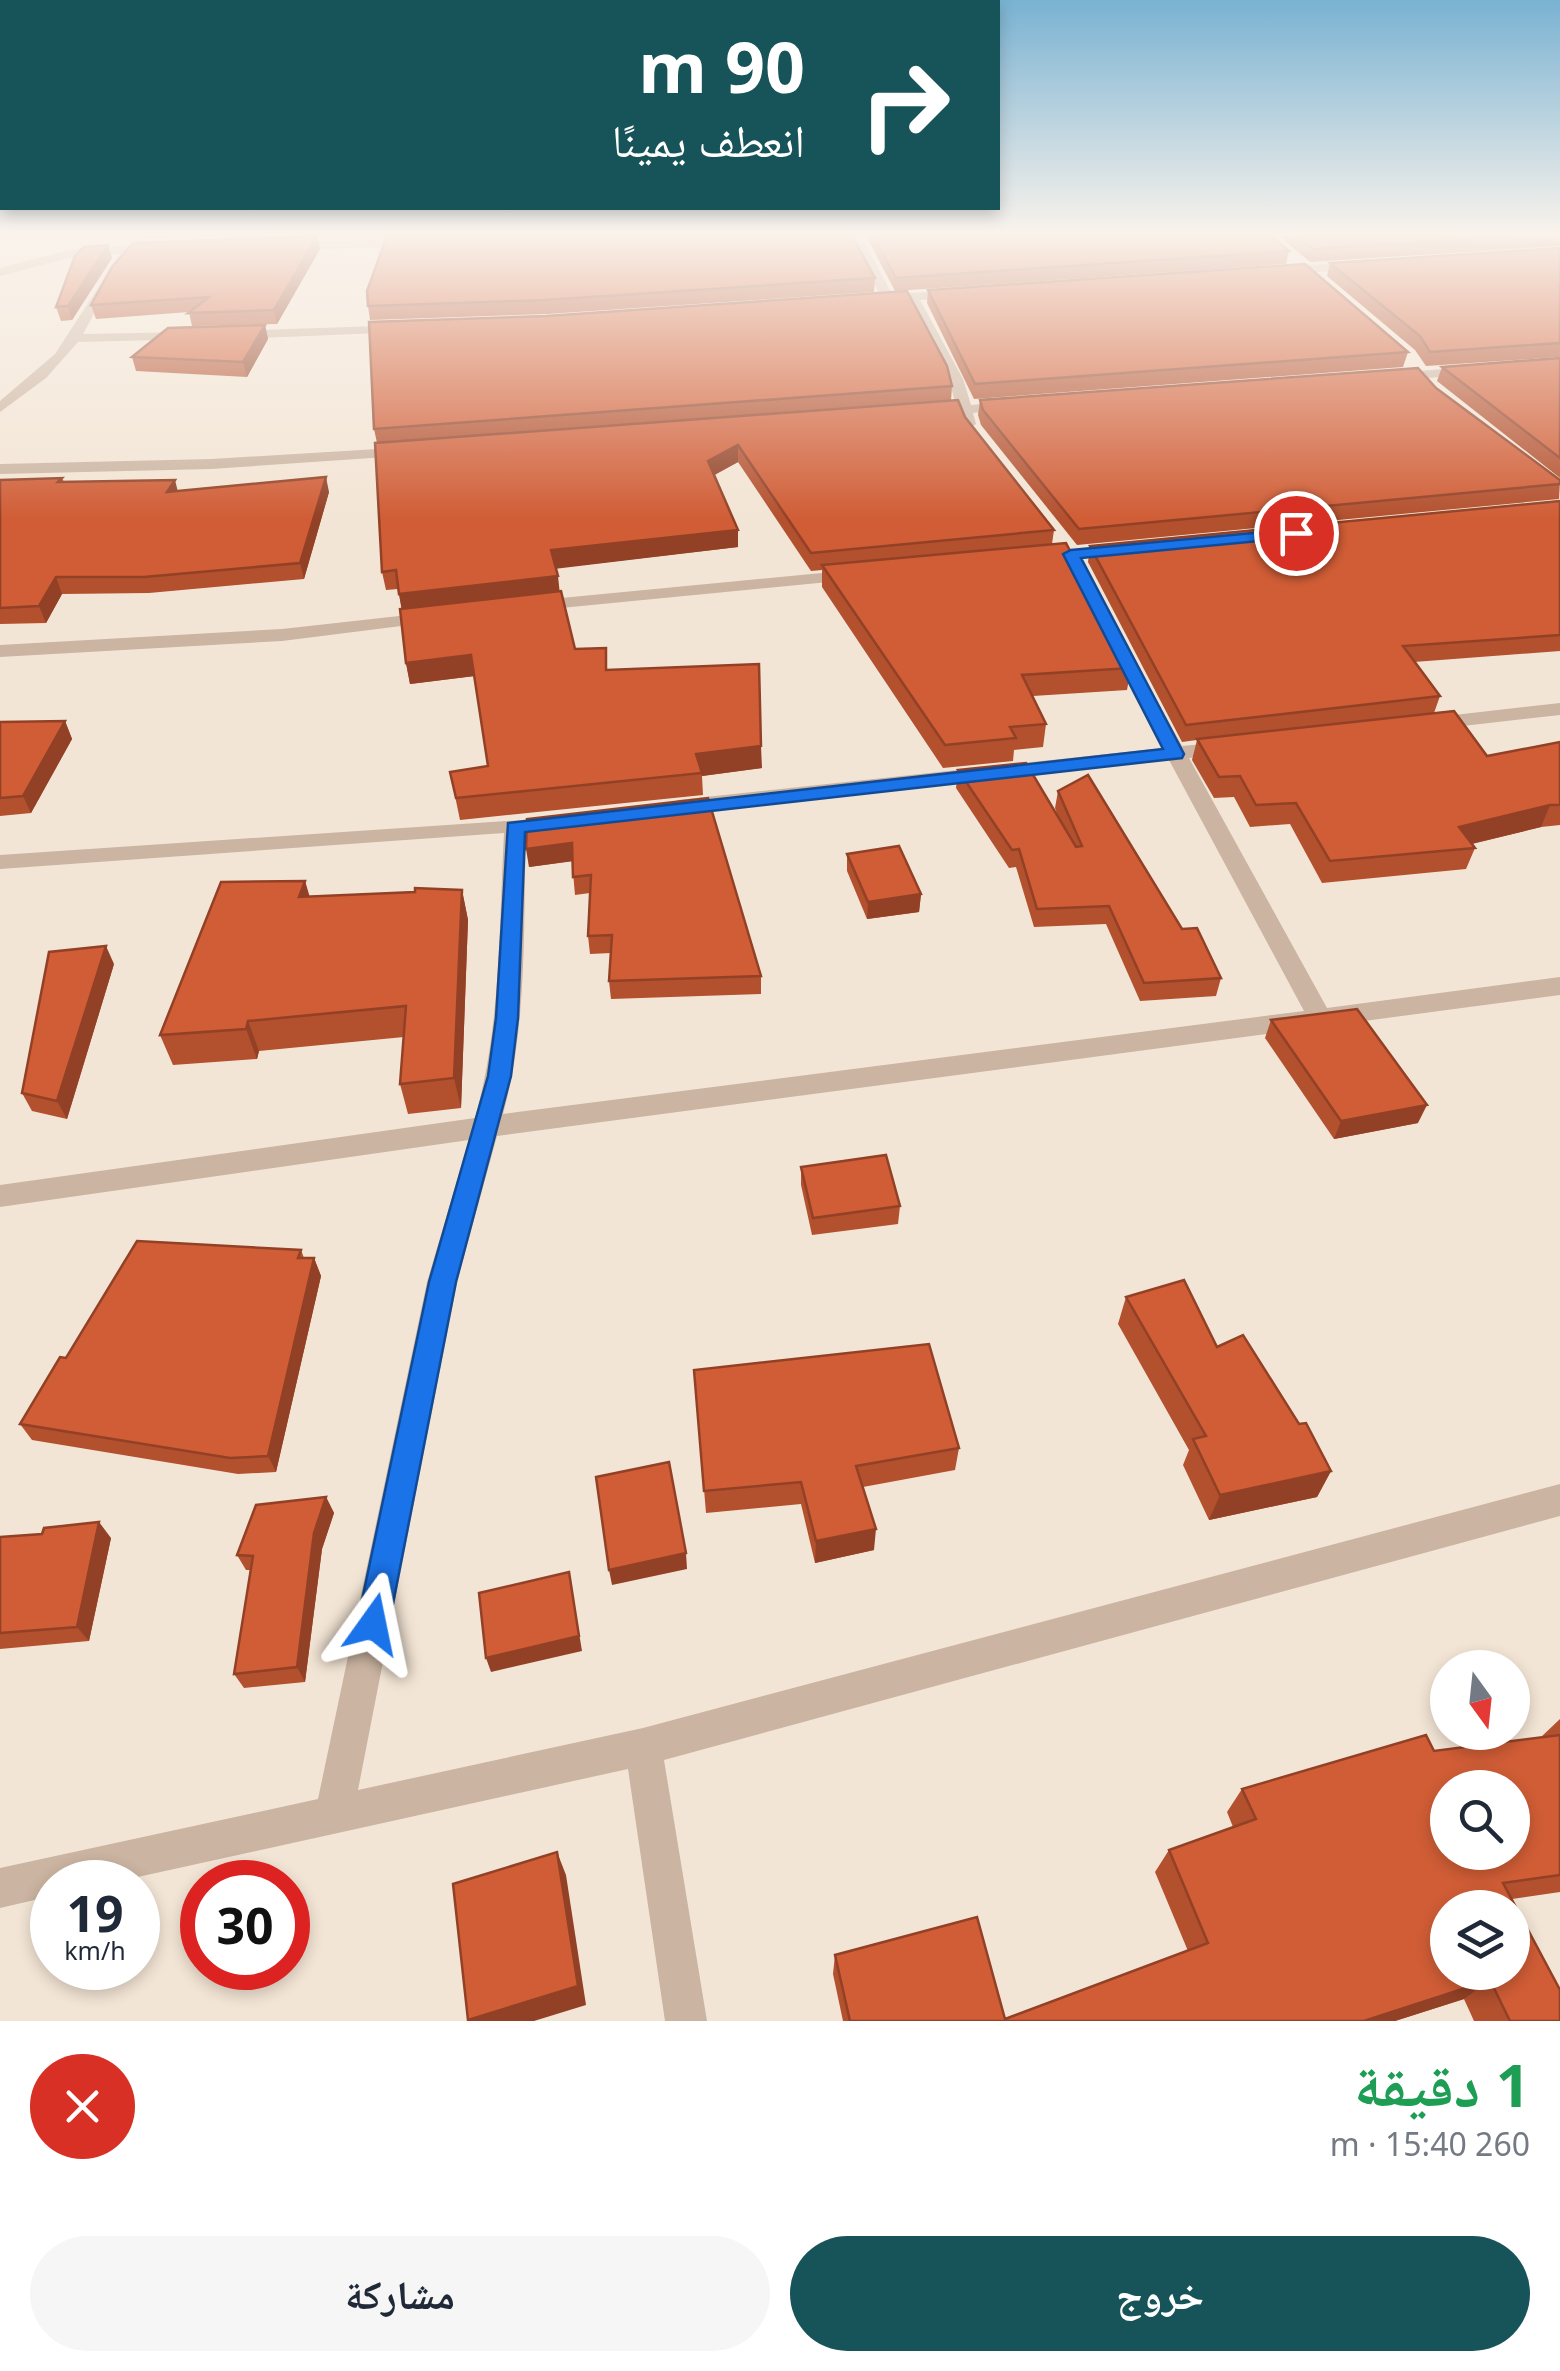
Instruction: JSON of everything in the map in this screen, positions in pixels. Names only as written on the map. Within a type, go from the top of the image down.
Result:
[{"type":"street","points":[[0,408],[56,361],[78,330]]},
{"type":"street","points":[[220,335],[350,330]]},
{"type":"street","points":[[930,330],[956,380],[964,410],[979,440]]},
{"type":"street","points":[[74,338],[201,336]]},
{"type":"street","points":[[1408,356],[1423,381]]},
{"type":"street","points":[[1380,378],[1423,381],[1489,370]]},
{"type":"street","points":[[905,415],[1036,403]]},
{"type":"street","points":[[0,469],[211,464],[426,451]]},
{"type":"street","points":[[1012,560],[1149,547]]},
{"type":"street","points":[[508,609],[876,573]]},
{"type":"street","points":[[0,650],[282,635],[453,615]]},
{"type":"street","points":[[1104,618],[1318,1016]]},
{"type":"street","points":[[1406,727],[1560,709]]},
{"type":"street","points":[[650,811],[1252,745]]},
{"type":"street","points":[[0,862],[573,820]]},
{"type":"street","points":[[334,1813],[442,1282],[500,1076],[507,1018],[515,827]]},
{"type":"street","points":[[0,1196],[484,1127],[1560,986]]},
{"type":"street","points":[[0,1888],[643,1747],[1560,1500]]},
{"type":"street","points":[[643,1747],[686,2021]]},
{"type":"building","points":[[165,330],[262,330],[243,362],[132,357]]},
{"type":"building","points":[[369,330],[928,330],[947,366],[952,386],[374,429]]},
{"type":"building","points":[[948,330],[1383,330],[1408,352],[975,384]]},
{"type":"building","points":[[1413,330],[1560,330],[1560,343],[1430,352]]},
{"type":"building","points":[[1560,358],[1560,458],[1442,367]]},
{"type":"building","points":[[1418,368],[1436,388],[1560,480],[1560,484],[1079,529],[983,410],[980,400]]},
{"type":"building","points":[[958,400],[965,417],[1054,530],[811,553],[738,445],[708,461],[738,530],[551,550],[558,576],[399,594],[396,570],[382,572],[375,443]]},
{"type":"building","points":[[326,477],[300,563],[144,577],[56,577],[39,606],[0,608],[0,480],[175,480],[167,492]]},
{"type":"building","points":[[1560,501],[1560,635],[1403,646],[1440,696],[1186,725],[1090,546]]},
{"type":"building","points":[[1066,543],[1131,668],[1022,675],[1046,724],[1010,727],[1016,738],[945,745],[822,565]]},
{"type":"building","points":[[561,591],[575,649],[606,648],[606,670],[759,664],[761,746],[696,754],[702,773],[456,798],[450,772],[488,766],[471,655],[406,663],[400,609]]},
{"type":"building","points":[[1454,711],[1487,756],[1560,742],[1560,805],[1459,827],[1475,848],[1330,861],[1296,803],[1256,805],[1240,776],[1219,777],[1197,739]]},
{"type":"building","points":[[65,721],[23,796],[0,798],[0,722]]},
{"type":"building","points":[[1026,763],[1076,847],[1082,846],[1058,791],[1088,775],[1182,929],[1197,928],[1221,978],[1144,983],[1109,906],[1037,909],[1019,849],[1012,850],[958,770]]},
{"type":"building","points":[[708,798],[761,976],[609,981],[612,935],[588,936],[591,875],[573,877],[572,843],[526,849],[527,819]]},
{"type":"building","points":[[899,846],[921,894],[868,902],[847,854]]},
{"type":"building","points":[[305,881],[299,897],[415,892],[415,888],[462,890],[454,1078],[400,1084],[406,1006],[248,1021],[246,1029],[160,1035],[221,882]]},
{"type":"building","points":[[106,946],[57,1101],[22,1093],[49,952]]},
{"type":"building","points":[[1357,1009],[1427,1105],[1341,1121],[1271,1020]]},
{"type":"building","points":[[886,1155],[900,1206],[813,1218],[801,1167]]},
{"type":"building","points":[[137,1241],[301,1250],[298,1258],[314,1258],[268,1456],[230,1458],[20,1424],[60,1357],[66,1358]]},
{"type":"building","points":[[1184,1280],[1217,1347],[1243,1335],[1299,1424],[1306,1423],[1331,1471],[1220,1495],[1193,1439],[1206,1436],[1126,1297]]},
{"type":"building","points":[[929,1344],[959,1448],[856,1466],[876,1529],[816,1541],[801,1482],[704,1491],[694,1370]]},
{"type":"building","points":[[669,1462],[686,1553],[609,1570],[596,1477]]},
{"type":"building","points":[[326,1497],[314,1533],[297,1667],[234,1674],[253,1556],[237,1555],[256,1505]]},
{"type":"building","points":[[99,1522],[77,1627],[0,1633],[0,1537],[42,1534],[44,1528]]},
{"type":"building","points":[[569,1572],[579,1636],[486,1658],[479,1593]]},
{"type":"building","points":[[1426,1735],[1430,1750],[1434,1751],[1530,1750],[1530,1739],[1560,1735],[1560,1875],[1503,1883],[1507,1890],[1430,1890],[1430,1990],[1459,1990],[1364,2021],[850,2021],[835,1955],[977,1917],[1005,2019],[1208,1943],[1169,1850],[1256,1819],[1242,1789]]},
{"type":"building","points":[[557,1852],[578,1986],[468,2020],[453,1884]]},
{"type":"building","points":[[1530,1934],[1560,1990],[1560,2021],[1510,2021],[1495,1990],[1530,1990]]},
{"type":"route","points":[[373,1624],[442,1282],[500,1076],[507,1018],[515,827],[1175,754],[1071,554],[1296,533]]}]
